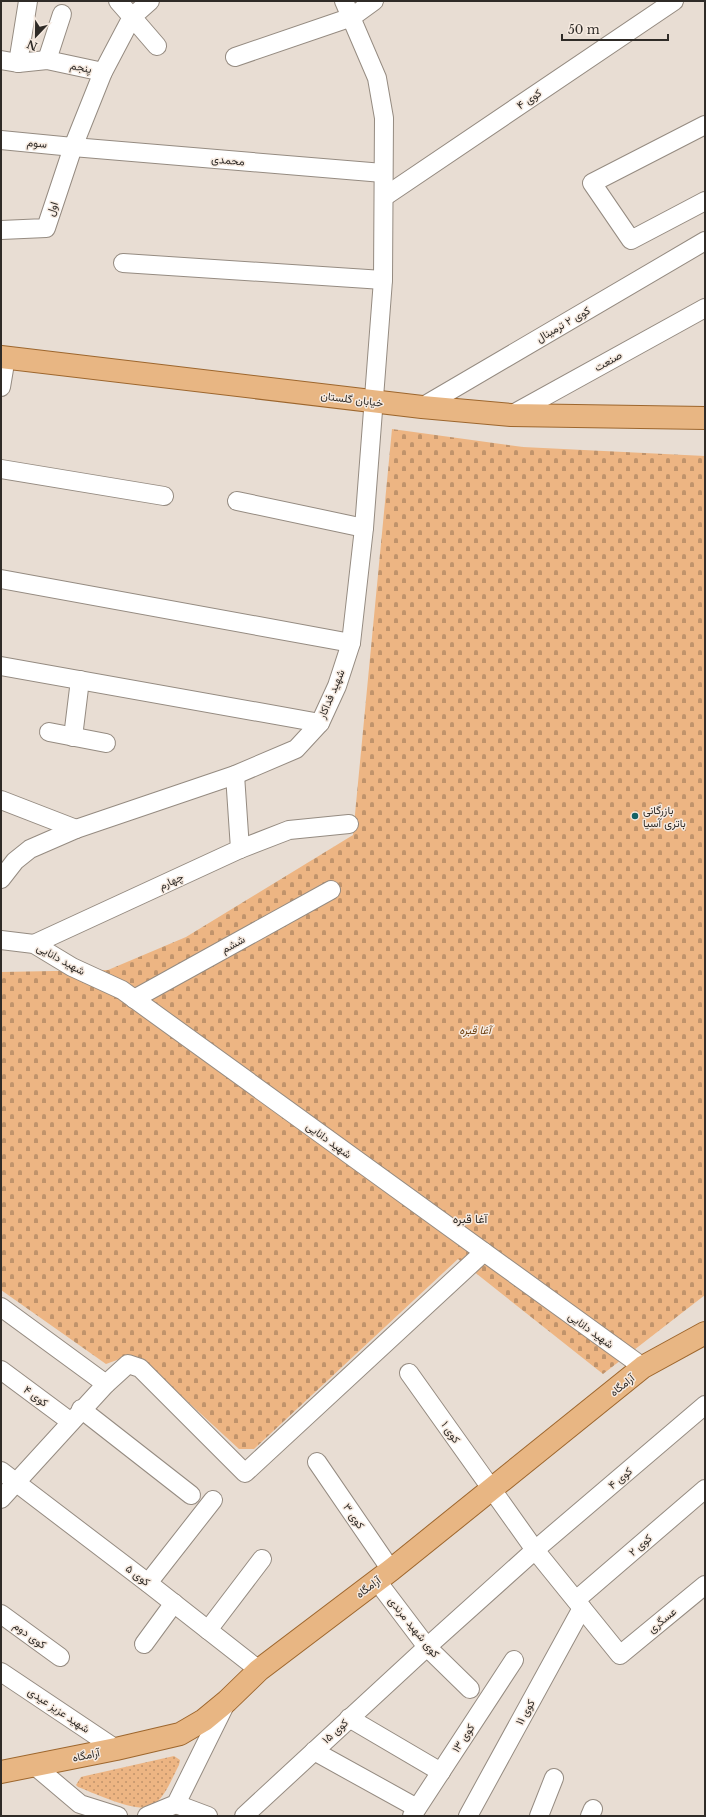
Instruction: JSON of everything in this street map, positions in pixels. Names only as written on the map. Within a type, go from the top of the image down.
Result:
[{"type":"main road","name":"خیابان گلستان","points":[[4,357],[375,402],[511,415],[705,418]]},
{"type":"main road","name":"آرامگاه","points":[[1,1772],[116,1749],[180,1734],[204,1720],[227,1701],[259,1670],[384,1575],[643,1368],[705,1333]]},
{"type":"street","points":[[10,61],[28,1]]},
{"type":"street","points":[[118,1],[157,46]]},
{"type":"street","name":"پنجم","points":[[10,61],[47,60],[102,72],[132,17],[150,1]]},
{"type":"street","name":"شهید فداکار","points":[[1,879],[8,860],[76,829],[235,775],[296,749],[320,723],[337,686],[351,643],[364,528],[384,280],[384,118],[377,78],[344,1]]},
{"type":"street","points":[[235,57],[352,17],[374,1]]},
{"type":"street","name":"کوی ۴","points":[[384,197],[674,1]]},
{"type":"street","points":[[47,60],[62,14]]},
{"type":"street","points":[[73,147],[102,72]]},
{"type":"street","points":[[705,125],[592,183],[631,240],[705,201]]},
{"type":"street","name":"سوم","points":[[1,140],[73,147]]},
{"type":"street","name":"محمدی","points":[[73,147],[383,173]]},
{"type":"street","name":"اول","points":[[1,230],[46,228],[73,147]]},
{"type":"street","name":"کوی ۲ ترمینال","points":[[422,407],[705,241]]},
{"type":"street","points":[[123,262],[384,280]]},
{"type":"street","name":"صنعت","points":[[511,415],[705,308]]},
{"type":"street","points":[[1,387],[4,357]]},
{"type":"street","points":[[1,469],[164,496]]},
{"type":"street","points":[[237,501],[364,528]]},
{"type":"street","points":[[1,579],[351,643]]},
{"type":"street","points":[[1,666],[320,723]]},
{"type":"street","points":[[73,737],[80,680]]},
{"type":"street","points":[[49,732],[106,743]]},
{"type":"street","points":[[235,775],[240,849]]},
{"type":"street","points":[[1,800],[76,829]]},
{"type":"street","name":"چهارم","points":[[34,944],[240,849],[289,830],[349,824]]},
{"type":"street","name":"ششم","points":[[134,999],[332,890]]},
{"type":"street","name":"شهید دانایی","points":[[1,940],[34,944],[72,967],[122,990],[643,1368]]},
{"type":"street","points":[[1,1499],[76,1415],[128,1364],[140,1368],[245,1474],[484,1252]]},
{"type":"street","points":[[1,1307],[106,1384]]},
{"type":"street","name":"کوی ۴","points":[[1,1370],[76,1415],[191,1495]]},
{"type":"street","name":"کوی ۱","points":[[409,1373],[535,1550],[620,1655]]},
{"type":"street","name":"کوی ۴","points":[[427,1647],[535,1550],[705,1405]]},
{"type":"street","name":"کوی ۳","points":[[317,1462],[384,1575]]},
{"type":"street","name":"کوی ۵","points":[[1,1471],[259,1670]]},
{"type":"street","name":"کوی ۲","points":[[579,1604],[705,1489]]},
{"type":"street","points":[[148,1583],[213,1500]]},
{"type":"street","points":[[208,1630],[262,1559]]},
{"type":"street","name":"کوی شهید مرندی","points":[[384,1575],[427,1647],[470,1689]]},
{"type":"street","name":"عسگری","points":[[620,1655],[705,1585]]},
{"type":"street","points":[[144,1644],[174,1603]]},
{"type":"street","name":"کوی ۱۱","points":[[468,1816],[579,1604]]},
{"type":"street","name":"کوی دوم","points":[[1,1614],[60,1657]]},
{"type":"street","name":"کوی ۱۵","points":[[244,1816],[427,1647]]},
{"type":"street","name":"کوی ۱۳","points":[[415,1812],[514,1660]]},
{"type":"street","name":"شهید عزیز عیدی","points":[[1,1672],[116,1749]]},
{"type":"street","points":[[148,1816],[176,1804],[227,1701]]},
{"type":"street","points":[[349,1718],[441,1772]]},
{"type":"street","points":[[314,1751],[415,1812]]},
{"type":"street","points":[[35,1766],[86,1810],[118,1816]]},
{"type":"street","points":[[539,1816],[554,1778]]},
{"type":"street","points":[[176,1804],[208,1816]]},
{"type":"green space","name":"آغا قبره","points":[[392,429],[523,447],[705,456],[705,1295],[603,1374],[458,1259],[254,1449],[239,1449],[149,1366],[128,1356],[106,1364],[1,1290],[1,972],[108,970],[186,937],[353,835]]},
{"type":"green space","points":[[174,1756],[180,1760],[179,1765],[161,1798],[152,1806],[145,1808],[127,1805],[105,1798],[76,1785],[81,1777]]},
{"type":"place","name":"بازرگانی باتری آسیا","points":[[635,816]]},
{"type":"district","name":"آغا قبره","points":[[470,1218]]}]
